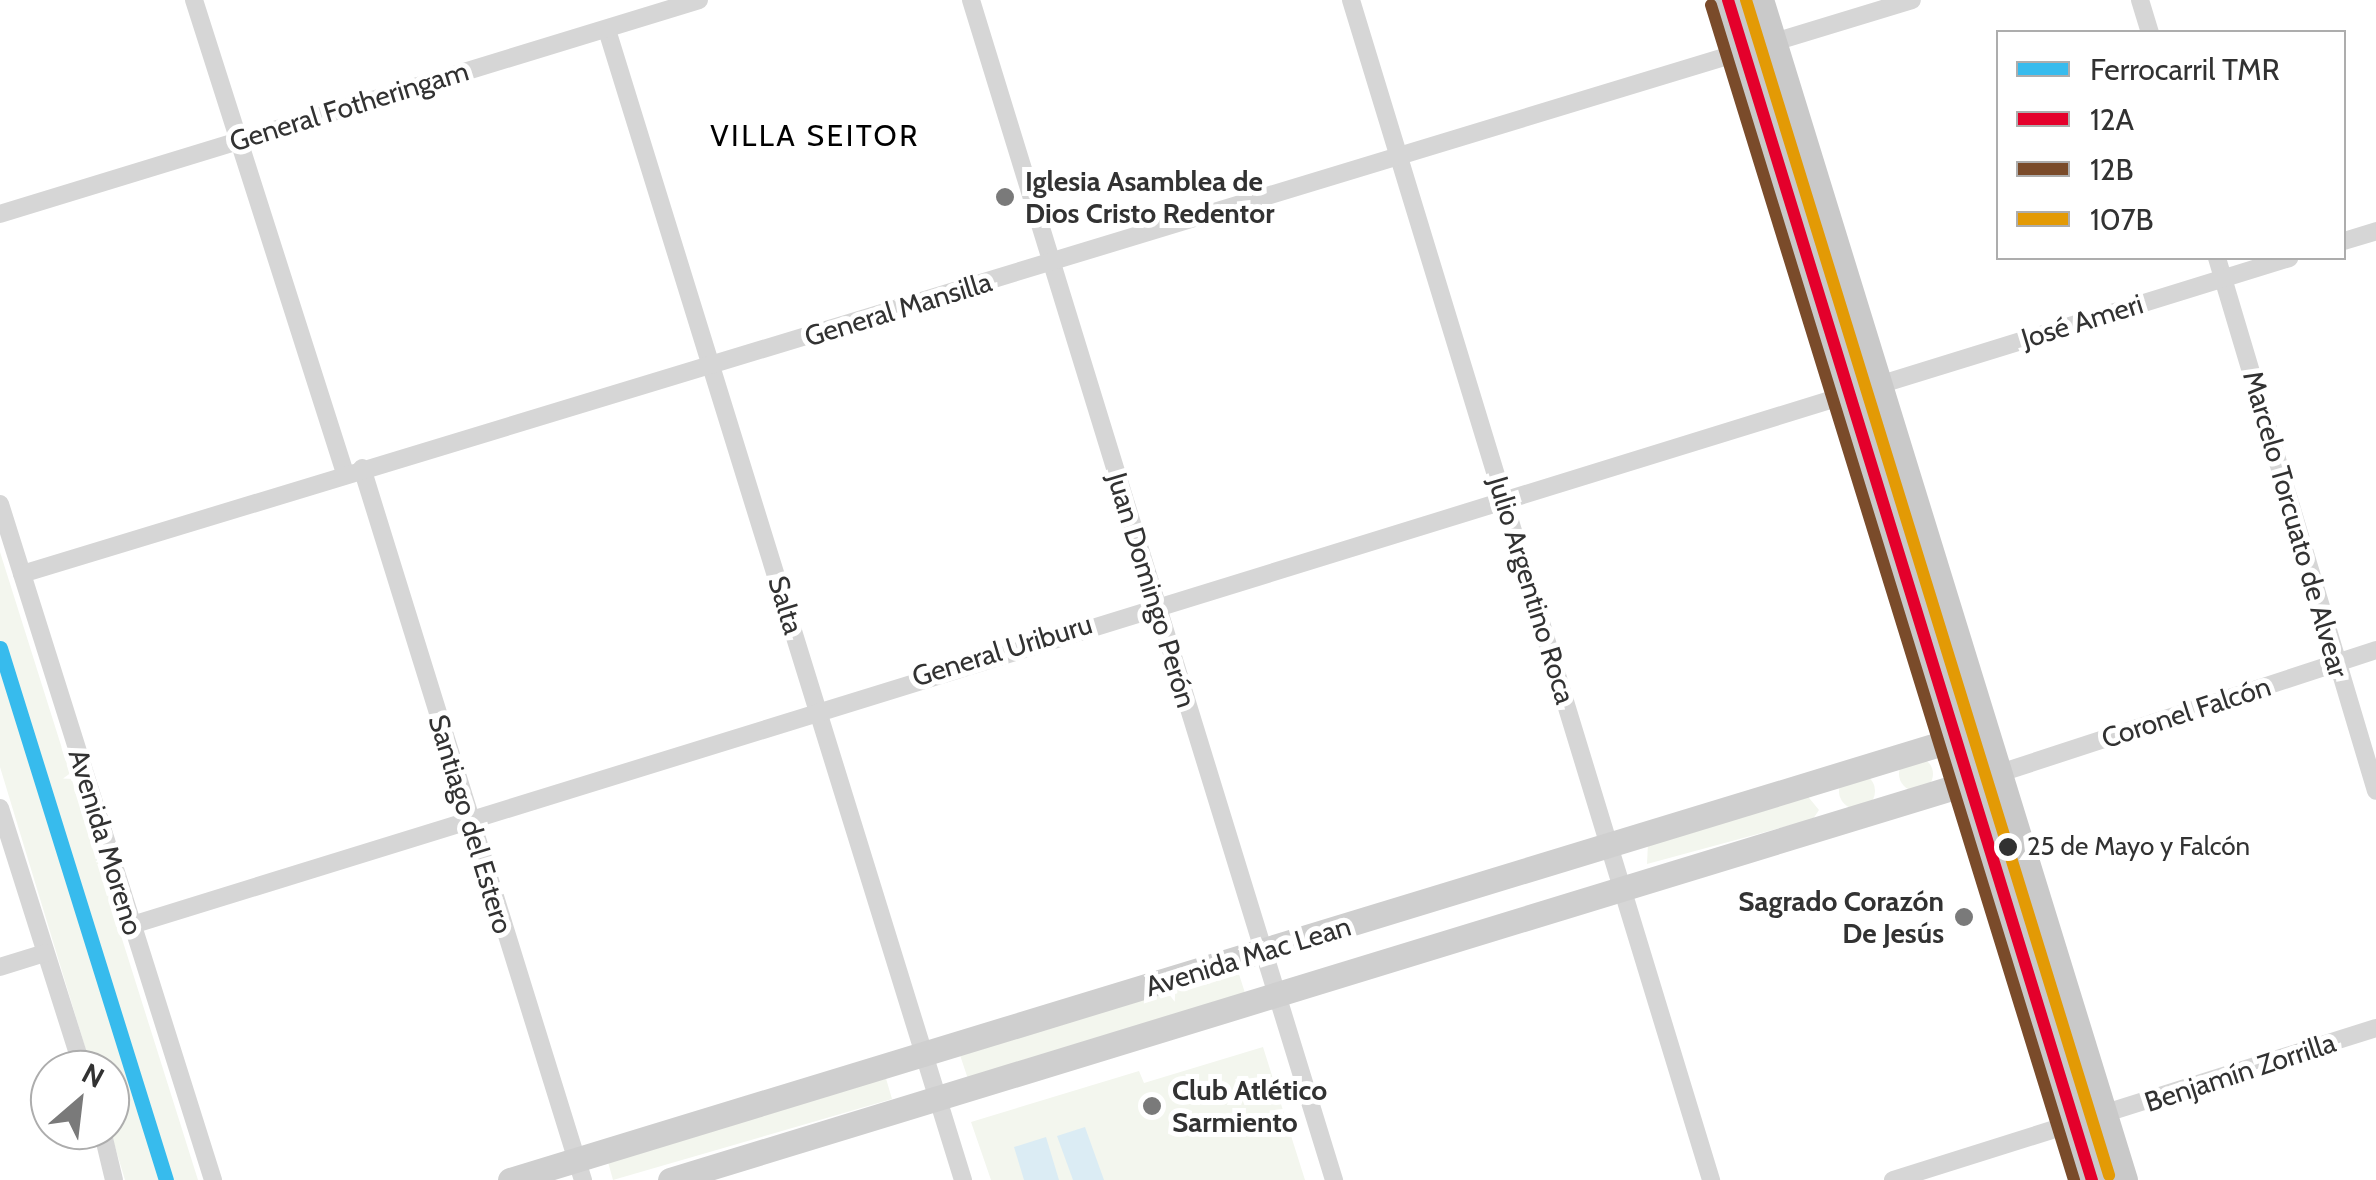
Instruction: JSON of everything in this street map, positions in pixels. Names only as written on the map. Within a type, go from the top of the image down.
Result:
[{"type":"main road","points":[[1728,0],[1846,393],[1973,733],[1996,774],[2124,1180]]},
{"type":"main road","points":[[1760,0],[1875,384],[1973,733],[1965,784],[2092,1180]]},
{"type":"main road","name":"Avenida Mac Lean","points":[[510,1180],[580,1169],[924,1052],[1262,953],[1973,733]]},
{"type":"main road","points":[[1885,760],[1899,804]]},
{"type":"main road","name":"Avenida Mac Lean","points":[[670,1180],[1996,774]]},
{"type":"main road","points":[[1820,780],[1834,824]]},
{"type":"street","name":"Santiago del Estero","points":[[194,0],[469,818],[580,1169]]},
{"type":"street","name":"General Fotheringam","points":[[0,214],[698,0]]},
{"type":"street","name":"Juan Domingo Perón","points":[[971,0],[1334,1180]]},
{"type":"street","name":"Julio Argentino Roca","points":[[1351,0],[1711,1180]]},
{"type":"street","name":"General Mansilla","points":[[22,574],[354,470],[713,365],[1912,0]]},
{"type":"street","points":[[2140,0],[2149,30]]},
{"type":"street","name":"Salta","points":[[607,30],[964,1180]]},
{"type":"street","points":[[2346,240],[2376,231]]},
{"type":"street","name":"Marcelo Torcuato de Alvear","points":[[2218,260],[2376,790]]},
{"type":"street","name":"José Ameri","points":[[1875,384],[2282,260]]},
{"type":"street","name":"General Uriburu","points":[[132,925],[817,707],[1875,384]]},
{"type":"street","name":"Avenida Moreno","points":[[0,504],[212,1180]]},
{"type":"street","name":"Coronel Falcón","points":[[1996,774],[2376,650]]},
{"type":"street","points":[[0,808],[76,1050]]},
{"type":"street","points":[[0,966],[45,953]]},
{"type":"street","name":"Benjamín Zorrilla","points":[[1893,1180],[2376,1028]]},
{"type":"street","points":[[107,1150],[114,1180]]},
{"type":"shaded area","points":[[1774,79],[1856,351],[1767,81]]},
{"type":"shaded area","points":[[1873,423],[1962,693],[1955,696],[1867,424]]},
{"type":"shaded area","points":[[0,552],[198,1180],[125,1180],[116,1150],[130,1150],[130,1050],[86,1050],[0,767]]},
{"type":"shaded area","points":[[1916,757],[1928,762],[1933,774],[1928,786],[1916,791],[1904,786],[1899,774],[1904,762]]},
{"type":"shaded area","points":[[1857,773],[1869,779],[1875,791],[1869,803],[1857,809],[1845,803],[1839,791],[1845,779]]},
{"type":"shaded area","points":[[1805,793],[1819,810],[1813,819],[1647,864],[1648,843]]},
{"type":"shaded area","points":[[1237,968],[1245,993],[968,1079],[960,1055]]},
{"type":"shaded area","name":"Club Atlético Sarmiento","points":[[1263,1047],[1305,1180],[991,1180],[971,1122],[1139,1071],[1144,1083]]},
{"type":"shaded area","points":[[885,1075],[892,1099],[613,1180],[608,1162]]},
{"type":"shaded area","points":[[1085,1127],[1104,1180],[1073,1180],[1057,1136]]},
{"type":"shaded area","points":[[1046,1137],[1059,1180],[1024,1180],[1014,1147]]},
{"type":"rail line","name":"TMR","points":[[0,648],[166,1180]]},
{"type":"transit line","name":"12A","points":[[1728,0],[2092,1180]]},
{"type":"transit line","name":"107B","points":[[1746,0],[2109,1175]]},
{"type":"transit line","name":"12B","points":[[1711,5],[2074,1180]]},
{"type":"place","name":"Iglesia Asamblea de Dios Cristo Redentor","points":[[1005,197]]},
{"type":"place","name":"25 de Mayo y Falcón","points":[[2008,847]]},
{"type":"place","name":"Sagrado Corazón De Jesús","points":[[1964,917]]},
{"type":"place","name":"Club Atlético Sarmiento","points":[[1152,1106]]},
{"type":"district","name":"VILLA SEITOR","points":[[815,136]]}]
